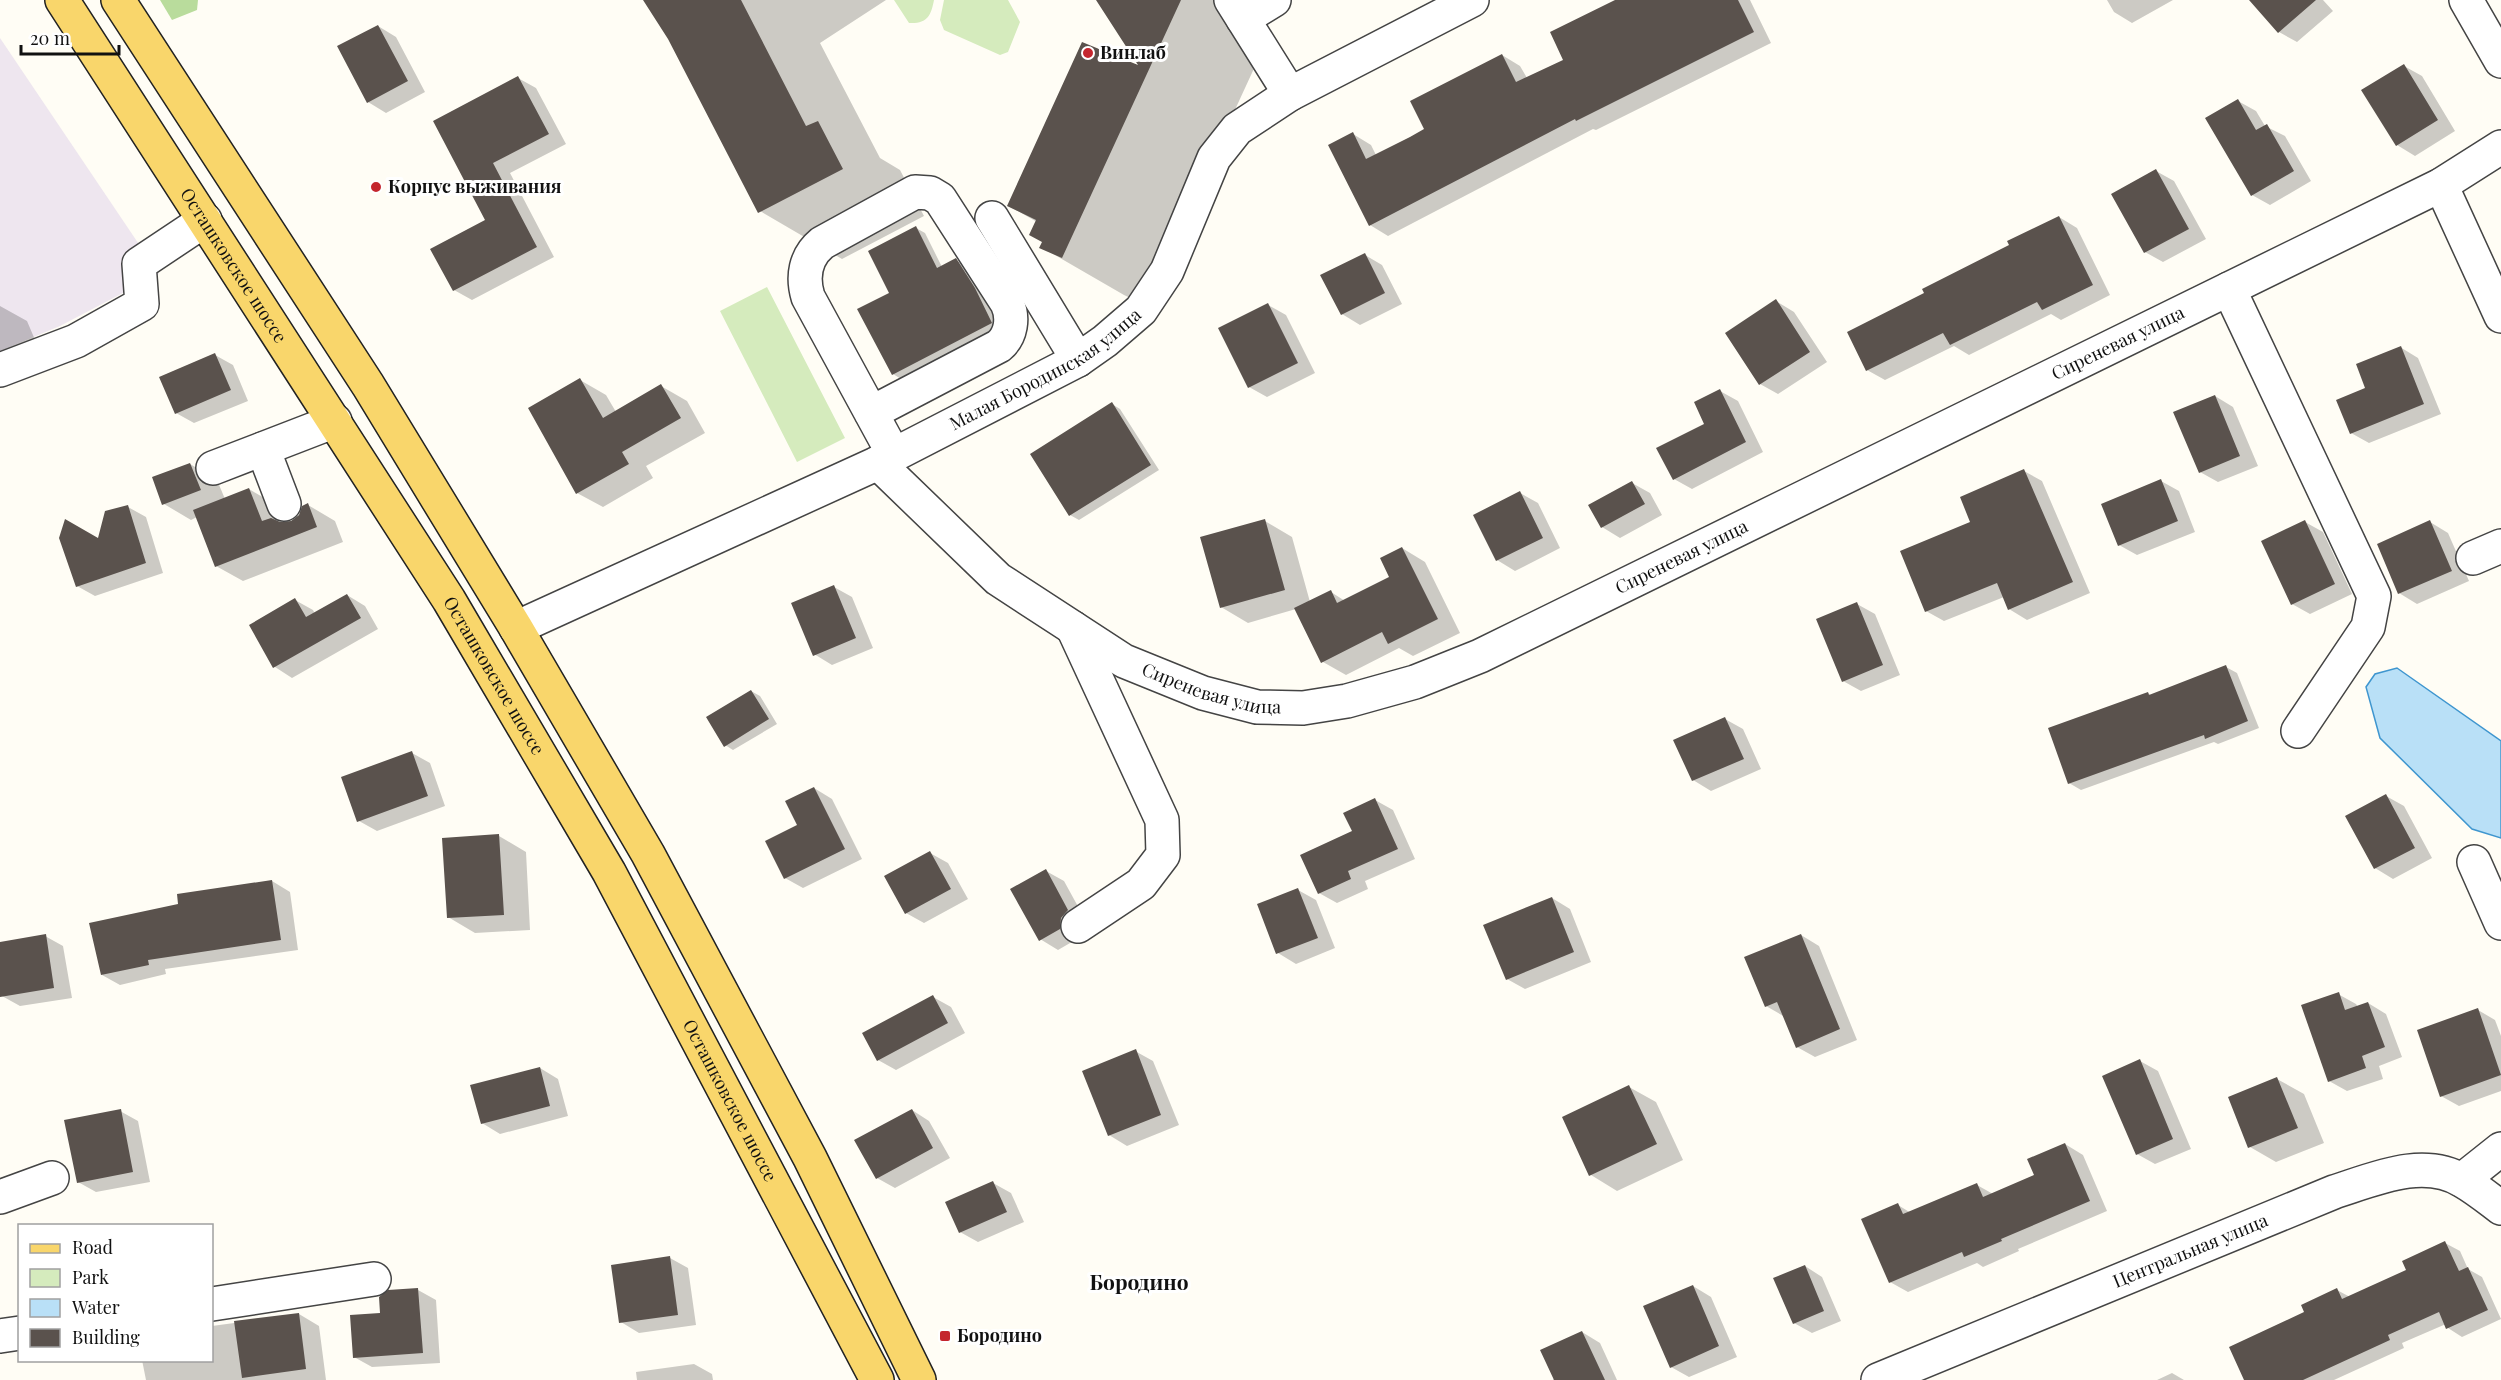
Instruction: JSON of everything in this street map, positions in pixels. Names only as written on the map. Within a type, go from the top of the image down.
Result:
[{"type":"main road","name":"Осташковское шоссе","points":[[62,0],[449,600],[609,872],[877,1380]]},
{"type":"main road","points":[[118,0],[368,386],[516,628],[665,886],[810,1158],[919,1380]]},
{"type":"street","points":[[1274,0],[1237,10],[1290,94]]},
{"type":"street","name":"Малая Бородинская улица","points":[[516,628],[886,459],[1078,360],[1142,310],[1167,271],[1214,158],[1237,129],[1290,94],[1472,0]]},
{"type":"street","points":[[2466,0],[2501,61]]},
{"type":"street","name":"Сиреневая улица","points":[[872,413],[886,459],[998,579],[1124,662],[1203,693],[1257,707],[1303,708],[1347,701],[1415,682],[1480,656],[2441,185],[2500,148]]},
{"type":"street","points":[[2441,185],[2501,316]]},
{"type":"street","points":[[915,192],[930,193],[940,200],[1007,303],[1011,318],[1009,332],[1006,340],[999,346],[872,413],[808,297],[804,275],[814,249],[822,243],[915,192]]},
{"type":"street","points":[[992,218],[1078,360]]},
{"type":"street","points":[[0,370],[76,341],[142,303],[139,264],[205,220]]},
{"type":"street","points":[[2229,289],[2374,596],[2368,627],[2298,731]]},
{"type":"street","points":[[213,468],[335,421]]},
{"type":"street","points":[[263,449],[284,504]]},
{"type":"street","points":[[1073,628],[1162,820],[1163,855],[1141,884],[1078,926]]},
{"type":"street","points":[[2474,862],[2501,923]]},
{"type":"street","points":[[2462,1180],[2501,1149]]},
{"type":"street","name":"Центральная улица","points":[[1878,1380],[2334,1192],[2388,1174],[2432,1169],[2462,1180],[2501,1208]]},
{"type":"street","points":[[0,1197],[52,1178]]},
{"type":"street","points":[[213,1304],[374,1278]]},
{"type":"street","points":[[0,1336],[18,1334]]},
{"type":"shaded area","points":[[0,38],[159,274],[60,326],[0,351]]},
{"type":"green space","points":[[160,0],[198,0],[197,10],[172,20]]},
{"type":"green space","points":[[894,0],[934,0],[927,18],[920,22],[909,23]]},
{"type":"green space","points":[[944,0],[1008,0],[1020,22],[1008,52],[1000,55],[944,30],[940,20]]},
{"type":"green space","points":[[767,287],[845,438],[797,462],[720,311]]},
{"type":"water","points":[[2397,668],[2501,741],[2501,838],[2472,829],[2380,738],[2366,687],[2375,674]]},
{"type":"building","points":[[643,0],[741,0],[806,126],[818,121],[843,169],[758,213],[668,39]]},
{"type":"building","points":[[1096,0],[1181,0],[1062,258],[1039,248],[1042,242],[1029,235],[1036,220],[1007,206],[1082,42],[1138,65]]},
{"type":"building","points":[[1615,0],[1738,0],[1754,32],[1576,121],[1575,119],[1369,226],[1328,145],[1353,132],[1366,159],[1410,137],[1424,129],[1410,101],[1502,54],[1516,82],[1563,60],[1550,32]]},
{"type":"building","points":[[2249,0],[2316,0],[2278,33]]},
{"type":"building","points":[[378,25],[408,81],[367,103],[337,46]]},
{"type":"building","points":[[2404,64],[2438,120],[2396,146],[2361,90]]},
{"type":"building","points":[[518,76],[549,134],[493,163],[537,247],[453,291],[430,249],[485,220],[433,121]]},
{"type":"building","points":[[2238,99],[2256,130],[2267,124],[2294,171],[2251,196],[2205,118]]},
{"type":"building","points":[[2156,169],[2189,229],[2144,253],[2111,194]]},
{"type":"building","points":[[2059,216],[2093,285],[2042,310],[2037,302],[1950,345],[1943,333],[1866,371],[1847,332],[1924,293],[1922,289],[2009,245],[2007,241]]},
{"type":"building","points":[[916,226],[937,268],[956,258],[975,288],[992,323],[892,375],[857,309],[889,293],[868,251]]},
{"type":"building","points":[[1365,253],[1385,293],[1341,315],[1320,275]]},
{"type":"building","points":[[1776,299],[1810,352],[1759,385],[1725,333]]},
{"type":"building","points":[[1268,303],[1298,363],[1248,388],[1218,328]]},
{"type":"building","points":[[2401,346],[2424,404],[2350,434],[2336,400],[2365,388],[2356,364]]},
{"type":"building","points":[[215,353],[231,390],[175,414],[159,377]]},
{"type":"building","points":[[580,378],[603,418],[661,384],[681,418],[622,452],[629,464],[576,494],[528,408]]},
{"type":"building","points":[[1720,389],[1746,442],[1673,480],[1656,448],[1704,424],[1694,402]]},
{"type":"building","points":[[2215,395],[2240,456],[2199,473],[2173,412]]},
{"type":"building","points":[[1112,402],[1151,465],[1069,516],[1030,454]]},
{"type":"building","points":[[190,463],[201,490],[162,505],[152,477]]},
{"type":"building","points":[[2024,469],[2073,582],[2008,610],[1997,583],[1925,612],[1900,551],[1970,522],[1960,497]]},
{"type":"building","points":[[2161,479],[2178,521],[2118,546],[2101,504]]},
{"type":"building","points":[[1632,481],[1645,504],[1601,528],[1588,505]]},
{"type":"building","points":[[249,488],[262,521],[271,518],[280,522],[291,521],[299,515],[302,506],[308,503],[317,527],[215,567],[193,510]]},
{"type":"building","points":[[1520,491],[1543,538],[1496,561],[1473,515]]},
{"type":"building","points":[[128,505],[146,563],[76,587],[59,538],[65,519],[98,538],[105,511]]},
{"type":"building","points":[[1265,519],[1285,590],[1220,608],[1200,537]]},
{"type":"building","points":[[2305,520],[2335,584],[2291,605],[2261,541]]},
{"type":"building","points":[[2430,520],[2452,571],[2398,594],[2377,544]]},
{"type":"building","points":[[1402,547],[1438,619],[1388,644],[1382,632],[1321,663],[1294,608],[1331,590],[1337,603],[1389,577],[1380,558]]},
{"type":"building","points":[[834,585],[856,638],[813,656],[791,603]]},
{"type":"building","points":[[347,594],[361,618],[273,668],[249,625],[295,598],[306,617]]},
{"type":"building","points":[[1857,602],[1883,665],[1842,682],[1816,619]]},
{"type":"building","points":[[2226,665],[2248,721],[2205,739],[2204,735],[2068,784],[2048,728],[2148,692],[2149,695]]},
{"type":"building","points":[[751,690],[769,719],[724,747],[706,717]]},
{"type":"building","points":[[1725,717],[1744,759],[1692,781],[1673,740]]},
{"type":"building","points":[[412,751],[428,796],[357,822],[341,777]]},
{"type":"building","points":[[814,787],[845,849],[784,879],[765,841],[797,825],[785,801]]},
{"type":"building","points":[[2386,794],[2415,848],[2374,869],[2345,816]]},
{"type":"building","points":[[1375,798],[1398,849],[1348,871],[1351,879],[1318,894],[1300,855],[1352,831],[1343,813]]},
{"type":"building","points":[[499,834],[504,915],[447,918],[442,838]]},
{"type":"building","points":[[930,851],[951,889],[905,914],[884,876]]},
{"type":"building","points":[[1046,869],[1068,910],[1061,918],[1060,929],[1039,941],[1010,889]]},
{"type":"building","points":[[272,880],[281,940],[148,960],[149,965],[101,975],[89,923],[178,904],[177,894]]},
{"type":"building","points":[[1298,888],[1318,938],[1276,954],[1257,904]]},
{"type":"building","points":[[1552,897],[1574,952],[1506,980],[1483,925]]},
{"type":"building","points":[[46,934],[54,988],[0,997],[0,942]]},
{"type":"building","points":[[1801,934],[1840,1029],[1796,1048],[1777,1002],[1765,1007],[1744,957]]},
{"type":"building","points":[[2339,992],[2345,1010],[2368,1002],[2385,1047],[2362,1056],[2366,1068],[2328,1082],[2301,1005]]},
{"type":"building","points":[[933,995],[948,1023],[877,1061],[862,1033]]},
{"type":"building","points":[[2478,1008],[2501,1075],[2440,1097],[2417,1030]]},
{"type":"building","points":[[1136,1049],[1161,1115],[1108,1136],[1082,1071]]},
{"type":"building","points":[[2140,1059],[2173,1139],[2136,1155],[2102,1076]]},
{"type":"building","points":[[540,1067],[550,1106],[481,1124],[470,1085]]},
{"type":"building","points":[[2277,1077],[2298,1128],[2248,1148],[2228,1097]]},
{"type":"building","points":[[1629,1085],[1657,1144],[1589,1176],[1562,1117]]},
{"type":"building","points":[[121,1109],[133,1172],[77,1183],[64,1120]]},
{"type":"building","points":[[912,1109],[933,1148],[876,1179],[854,1140]]},
{"type":"building","points":[[2065,1143],[2090,1201],[1964,1257],[1962,1252],[1889,1283],[1861,1219],[1898,1203],[1903,1214],[1977,1183],[1983,1197],[2034,1175],[2027,1159]]},
{"type":"building","points":[[993,1181],[1007,1212],[959,1233],[945,1202]]},
{"type":"building","points":[[2445,1241],[2459,1271],[2468,1267],[2488,1310],[2446,1329],[2439,1312],[2388,1335],[2390,1340],[2303,1380],[2244,1380],[2229,1347],[2304,1312],[2301,1305],[2337,1288],[2342,1299],[2406,1270],[2402,1261]]},
{"type":"building","points":[[670,1256],[678,1315],[619,1323],[611,1265]]},
{"type":"building","points":[[1805,1265],[1824,1311],[1793,1324],[1773,1278]]},
{"type":"building","points":[[1693,1285],[1719,1346],[1670,1368],[1643,1306]]},
{"type":"building","points":[[418,1288],[423,1353],[353,1358],[350,1315],[380,1313],[379,1297],[388,1290]]},
{"type":"building","points":[[299,1313],[306,1369],[242,1378],[234,1321]]},
{"type":"building","points":[[1582,1331],[1605,1380],[1554,1380],[1540,1350]]},
{"type":"place","name":"Винлаб","points":[[1088,53]]},
{"type":"place","name":"Корпус выживания","points":[[376,187]]},
{"type":"place","name":"Бородино","points":[[945,1336]]},
{"type":"district","name":"Бородино","points":[[1139,1283]]}]
